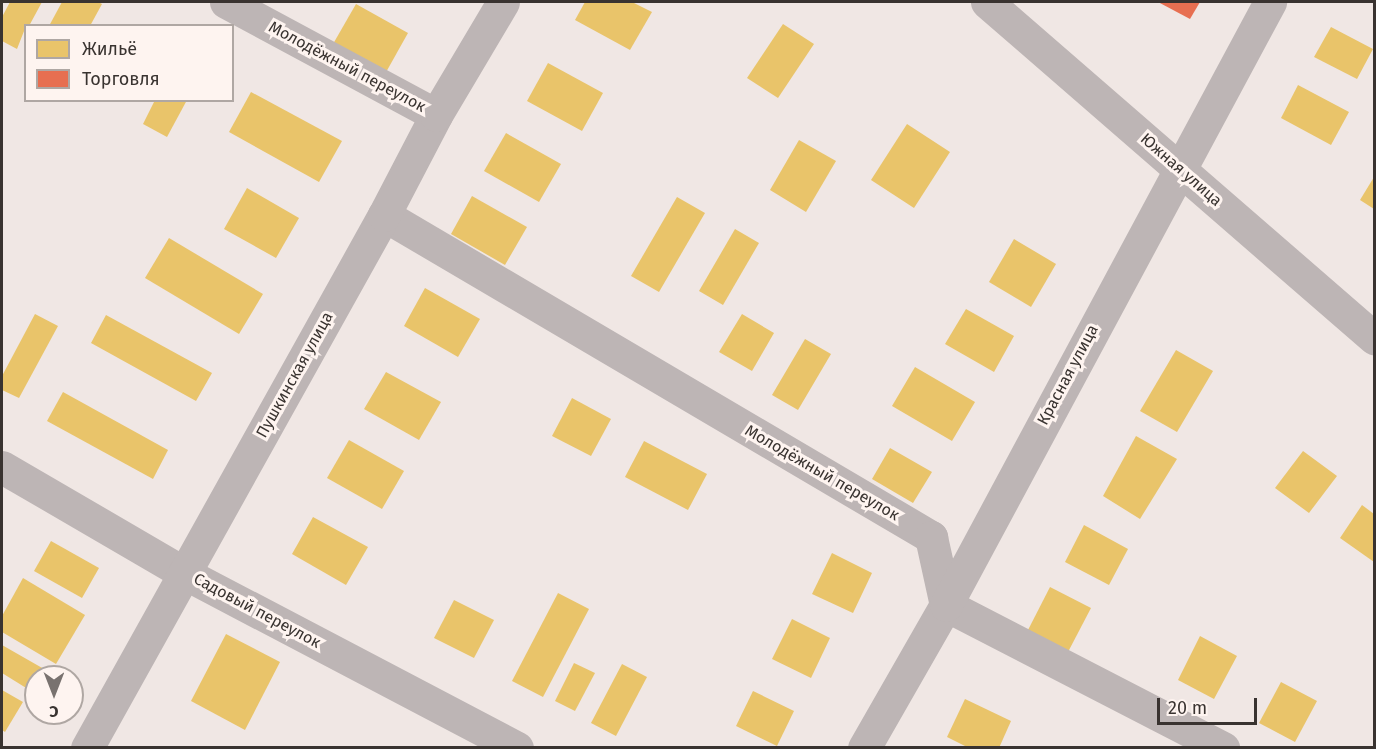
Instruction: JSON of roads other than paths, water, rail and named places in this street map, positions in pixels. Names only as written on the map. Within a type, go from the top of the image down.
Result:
[{"type":"street","name":"Молодёжный переулок","points":[[226,2],[436,115]]},
{"type":"street","name":"Пушкинская улица","points":[[87,747],[384,215],[436,115],[502,2]]},
{"type":"street","name":"Южная улица","points":[[987,2],[1374,338]]},
{"type":"street","name":"Красная улица","points":[[864,747],[946,605],[1270,2]]},
{"type":"street","name":"Молодёжный переулок","points":[[384,215],[931,537],[946,605]]},
{"type":"street","name":"Садовый переулок","points":[[2,467],[184,573],[517,747]]},
{"type":"street","points":[[946,605],[1223,747]]}]
